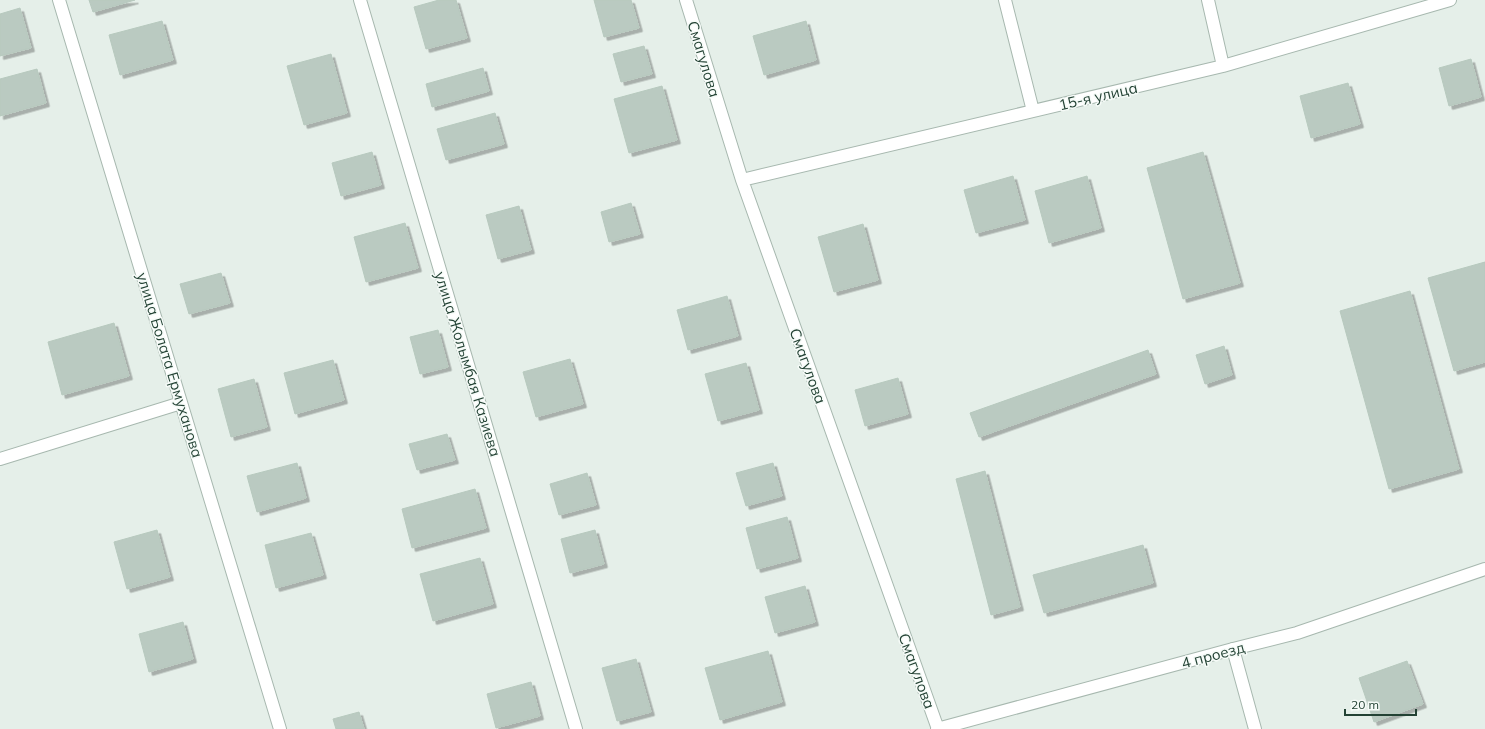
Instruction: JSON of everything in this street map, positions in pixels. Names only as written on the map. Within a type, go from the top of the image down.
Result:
[{"type":"street","name":"улица Болата Ермуханова","points":[[59,0],[280,729]]},
{"type":"street","name":"улица Жолымбая Казиева","points":[[360,0],[576,729]]},
{"type":"street","name":"Смагулова","points":[[686,0],[742,180],[937,729]]},
{"type":"street","points":[[1005,0],[1033,111]]},
{"type":"street","points":[[1208,0],[1223,66]]},
{"type":"street","name":"15-я улица","points":[[742,180],[1223,66],[1450,0]]},
{"type":"street","points":[[0,460],[181,403]]},
{"type":"street","name":"4 проезд","points":[[937,729],[1297,633],[1485,569]]},
{"type":"street","points":[[1233,649],[1255,729]]},
{"type":"building","points":[[89,0],[135,0],[93,12]]},
{"type":"building","points":[[439,0],[456,0],[467,38],[426,49],[414,7]]},
{"type":"building","points":[[594,0],[631,0],[639,28],[604,37]]},
{"type":"building","points":[[20,8],[31,48],[0,56],[0,14]]},
{"type":"building","points":[[162,21],[173,60],[120,75],[109,35]]},
{"type":"building","points":[[806,21],[816,60],[764,75],[753,36]]},
{"type":"building","points":[[644,46],[652,74],[621,82],[613,54]]},
{"type":"building","points":[[331,54],[347,113],[304,125],[287,66]]},
{"type":"building","points":[[1471,59],[1481,97],[1449,106],[1439,68]]},
{"type":"building","points":[[483,68],[489,91],[432,107],[426,84]]},
{"type":"building","points":[[37,69],[46,103],[0,116],[0,79]]},
{"type":"building","points":[[1348,83],[1360,124],[1311,138],[1300,96]]},
{"type":"building","points":[[662,86],[677,140],[629,153],[614,99]]},
{"type":"building","points":[[495,113],[504,144],[446,160],[437,129]]},
{"type":"building","points":[[372,152],[381,185],[341,196],[332,163]]},
{"type":"building","points":[[1203,152],[1240,283],[1183,299],[1147,168]]},
{"type":"building","points":[[1013,176],[1025,220],[976,233],[964,190]]},
{"type":"building","points":[[1087,176],[1101,228],[1049,243],[1035,191]]},
{"type":"building","points":[[631,203],[640,234],[609,242],[601,212]]},
{"type":"building","points":[[519,206],[531,250],[498,259],[486,215]]},
{"type":"building","points":[[405,223],[418,268],[366,282],[354,237]]},
{"type":"building","points":[[863,224],[878,280],[834,292],[818,237]]},
{"type":"building","points":[[1485,262],[1485,362],[1454,371],[1428,278]]},
{"type":"building","points":[[221,273],[230,303],[189,314],[180,284]]},
{"type":"building","points":[[1410,291],[1459,469],[1389,489],[1340,311]]},
{"type":"building","points":[[727,296],[738,336],[688,350],[677,310]]},
{"type":"building","points":[[114,323],[129,376],[62,395],[48,342]]},
{"type":"building","points":[[438,330],[448,367],[420,374],[410,337]]},
{"type":"building","points":[[1224,346],[1232,375],[1205,384],[1196,355]]},
{"type":"building","points":[[1148,350],[1156,374],[979,437],[970,413]]},
{"type":"building","points":[[570,359],[583,404],[536,417],[523,372]]},
{"type":"building","points":[[333,360],[344,400],[295,414],[284,373]]},
{"type":"building","points":[[746,363],[759,410],[718,421],[705,374]]},
{"type":"building","points":[[898,378],[908,414],[865,426],[855,390]]},
{"type":"building","points":[[254,379],[267,427],[231,437],[218,389]]},
{"type":"building","points":[[447,434],[455,460],[417,470],[409,444]]},
{"type":"building","points":[[297,463],[306,498],[257,512],[247,476]]},
{"type":"building","points":[[773,463],[782,496],[746,506],[736,473]]},
{"type":"building","points":[[985,471],[1020,607],[991,615],[956,479]]},
{"type":"building","points":[[587,473],[596,505],[559,515],[550,484]]},
{"type":"building","points":[[475,489],[486,528],[412,548],[402,509]]},
{"type":"building","points":[[787,517],[798,558],[757,569],[746,528]]},
{"type":"building","points":[[157,530],[170,577],[127,589],[114,542]]},
{"type":"building","points":[[595,530],[604,564],[570,573],[561,539]]},
{"type":"building","points":[[311,533],[323,575],[276,588],[265,545]]},
{"type":"building","points":[[1143,545],[1153,583],[1044,613],[1033,575]]},
{"type":"building","points":[[480,558],[493,604],[433,621],[420,574]]},
{"type":"building","points":[[805,586],[815,622],[775,633],[765,597]]},
{"type":"building","points":[[183,622],[193,659],[149,672],[139,634]]},
{"type":"building","points":[[768,651],[782,702],[720,720],[705,668]]},
{"type":"building","points":[[636,659],[651,712],[617,721],[602,668]]},
{"type":"building","points":[[1407,661],[1423,704],[1374,722],[1359,678]]},
{"type":"building","points":[[531,682],[540,716],[496,728],[487,694]]},
{"type":"building","points":[[359,712],[364,729],[336,729],[333,719]]}]
